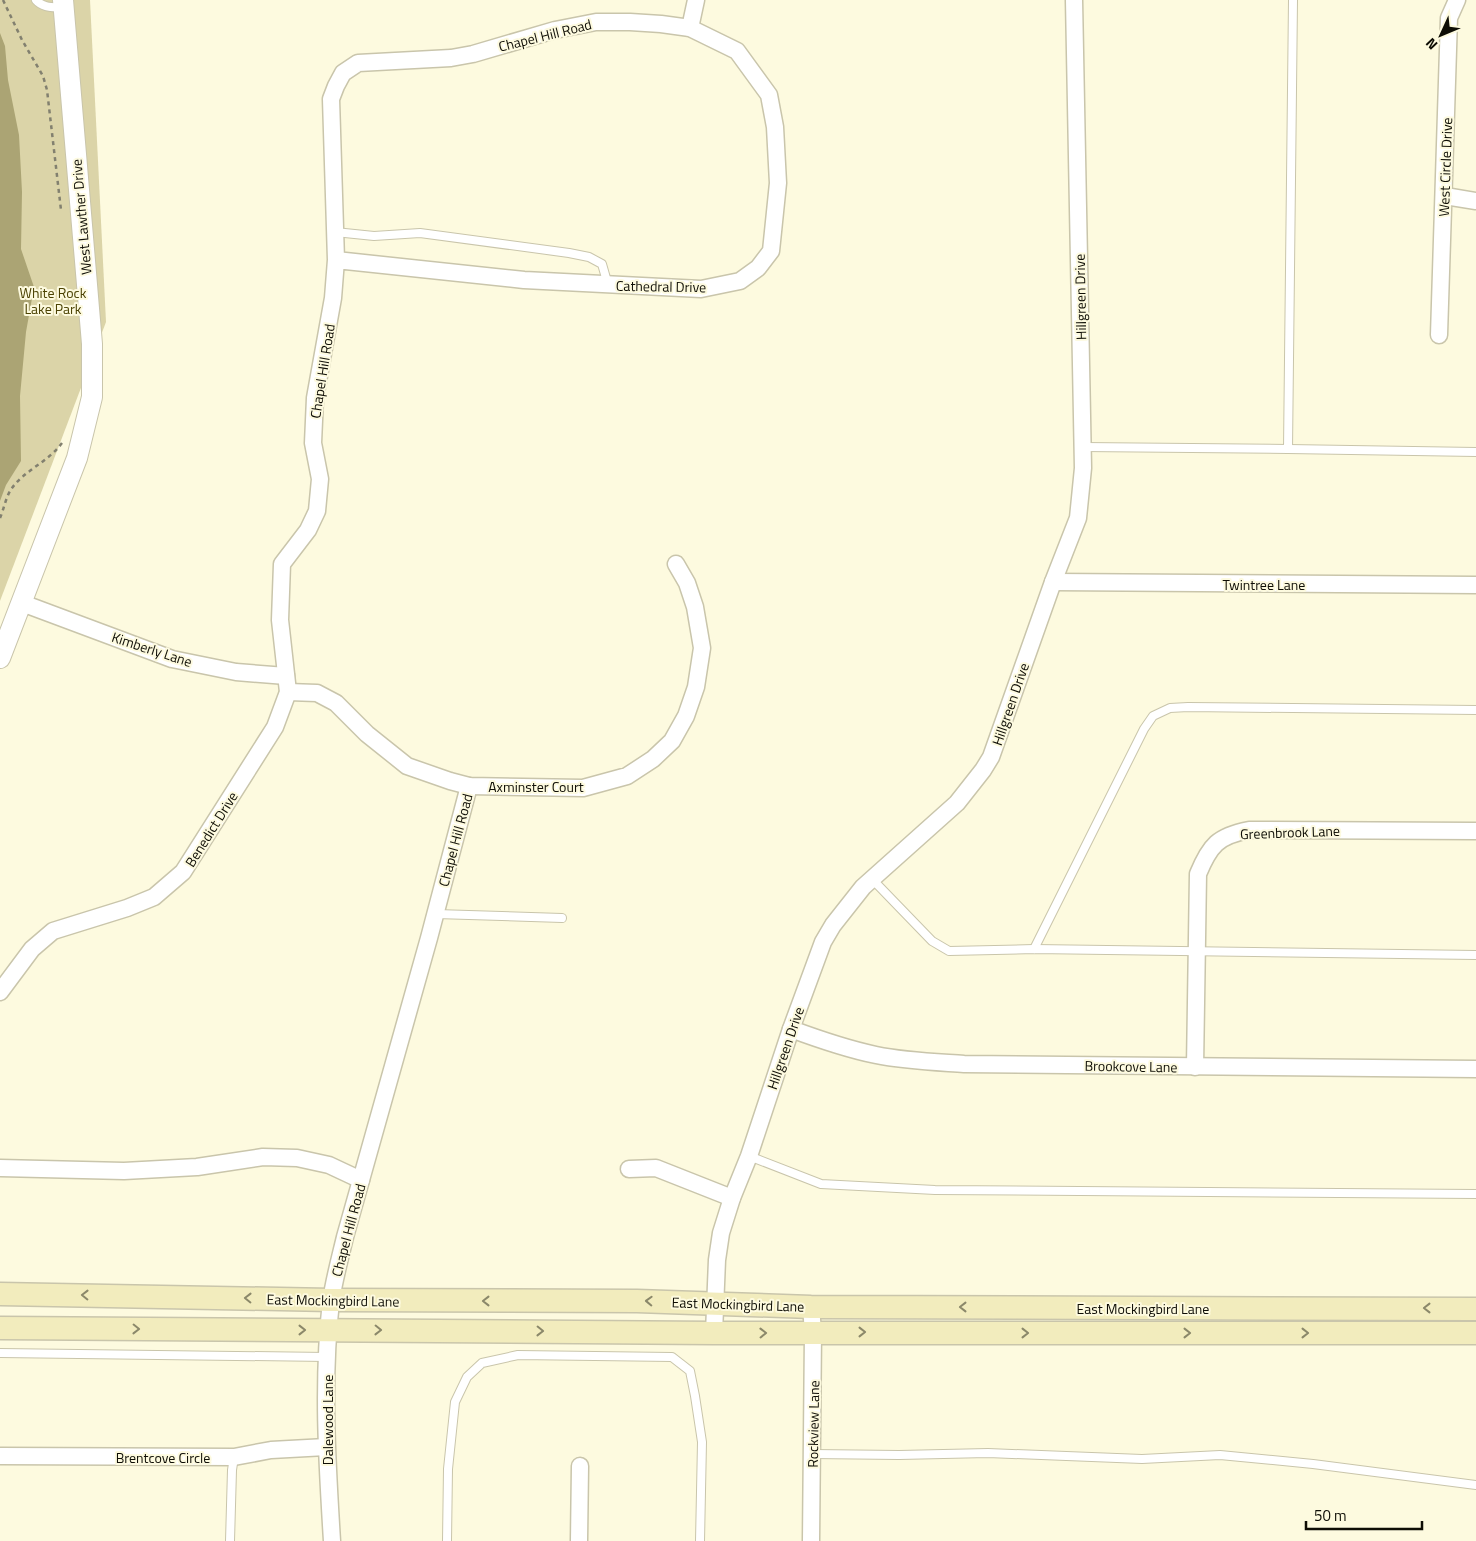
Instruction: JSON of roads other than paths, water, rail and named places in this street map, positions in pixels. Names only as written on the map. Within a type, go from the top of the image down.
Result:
[{"type":"main road","name":"East Mockingbird Lane","points":[[0,1294],[331,1300],[637,1301],[811,1307],[1476,1309]]},
{"type":"main road","points":[[1256,1333],[1257,1308]]},
{"type":"main road","name":"East Mockingbird Lane","points":[[0,1328],[714,1333],[1476,1333]]},
{"type":"street","points":[[690,28],[696,0]]},
{"type":"street","name":"Hillgreen Drive","points":[[714,1333],[717,1260],[732,1198],[749,1156],[791,1029],[823,942],[833,925],[872,878],[957,803],[991,757],[1053,582],[1078,518],[1083,447],[1074,0]]},
{"type":"street","name":"West Circle Drive","points":[[1439,335],[1445,196],[1449,18],[1457,0]]},
{"type":"street","name":"West Lawther Drive","points":[[0,658],[77,458],[92,397],[92,344],[63,4]]},
{"type":"street","name":"Chapel Hill Road","points":[[331,1300],[345,1238],[436,914],[469,786],[407,766],[366,734],[336,703],[317,693],[287,684],[280,620],[282,564],[308,530],[317,511],[320,479],[313,443],[315,398],[333,298],[336,260],[331,99],[343,73],[358,63],[451,58],[473,54],[555,30],[596,22],[653,23],[690,28]]},
{"type":"street","name":"Cathedral Drive","points":[[336,260],[524,280],[608,285],[701,289],[740,281],[758,268],[770,251],[778,183],[775,127],[769,95],[737,52],[690,28]]},
{"type":"street","points":[[1445,196],[1476,201]]},
{"type":"street","name":"Axminster Court","points":[[469,786],[583,788],[627,776],[653,759],[672,741],[686,716],[696,687],[702,648],[695,607],[687,583],[676,564]]},
{"type":"street","name":"Twintree Lane","points":[[1053,582],[1476,585]]},
{"type":"street","name":"Kimberly Lane","points":[[22,603],[172,660],[287,684]]},
{"type":"street","name":"Benedict Drive","points":[[0,992],[32,949],[53,931],[127,908],[154,897],[183,872],[275,727],[287,684]]},
{"type":"street","name":"Greenbrook Lane","points":[[1195,1067],[1198,874],[1206,855],[1222,838],[1248,830],[1476,831]]},
{"type":"street","name":"Brookcove Lane","points":[[791,1029],[876,1055],[964,1064],[1476,1069]]},
{"type":"street","points":[[0,1168],[124,1171],[197,1167],[263,1157],[297,1158],[329,1165],[361,1180]]},
{"type":"street","points":[[629,1169],[656,1168],[732,1198]]},
{"type":"street","name":"Dalewood Lane","points":[[331,1300],[327,1357],[326,1447],[332,1541]]},
{"type":"street","name":"Rockview Lane","points":[[811,1307],[813,1332],[811,1541]]},
{"type":"street","name":"Brentcove Circle","points":[[0,1456],[234,1457],[271,1450],[326,1447]]},
{"type":"street","points":[[579,1541],[580,1466]]},
{"type":"lane","points":[[36,0],[39,4],[46,7],[63,4]]},
{"type":"lane","points":[[1288,449],[1293,0]]},
{"type":"lane","points":[[335,232],[374,236],[420,232],[569,253],[589,257],[602,264],[608,285]]},
{"type":"lane","points":[[1083,447],[1476,452]]},
{"type":"lane","points":[[1034,949],[1140,738],[1153,716],[1170,708],[1188,706],[1476,710]]},
{"type":"lane","points":[[872,878],[932,941],[949,951],[1034,949],[1197,952],[1368,952],[1476,955]]},
{"type":"lane","points":[[436,914],[562,918]]},
{"type":"lane","points":[[749,1156],[821,1184],[830,1185],[935,1190],[1476,1194]]},
{"type":"lane","points":[[0,1353],[327,1357]]},
{"type":"lane","points":[[447,1541],[448,1469],[455,1402],[467,1377],[482,1363],[518,1354],[672,1357],[690,1371],[702,1442],[700,1541]]},
{"type":"lane","points":[[812,1454],[988,1453],[1142,1459],[1220,1455],[1313,1464],[1476,1485]]},
{"type":"lane","points":[[230,1541],[234,1457]]},
{"type":"park label","name":"White Rock Lake Park","points":[[53,300]]}]
